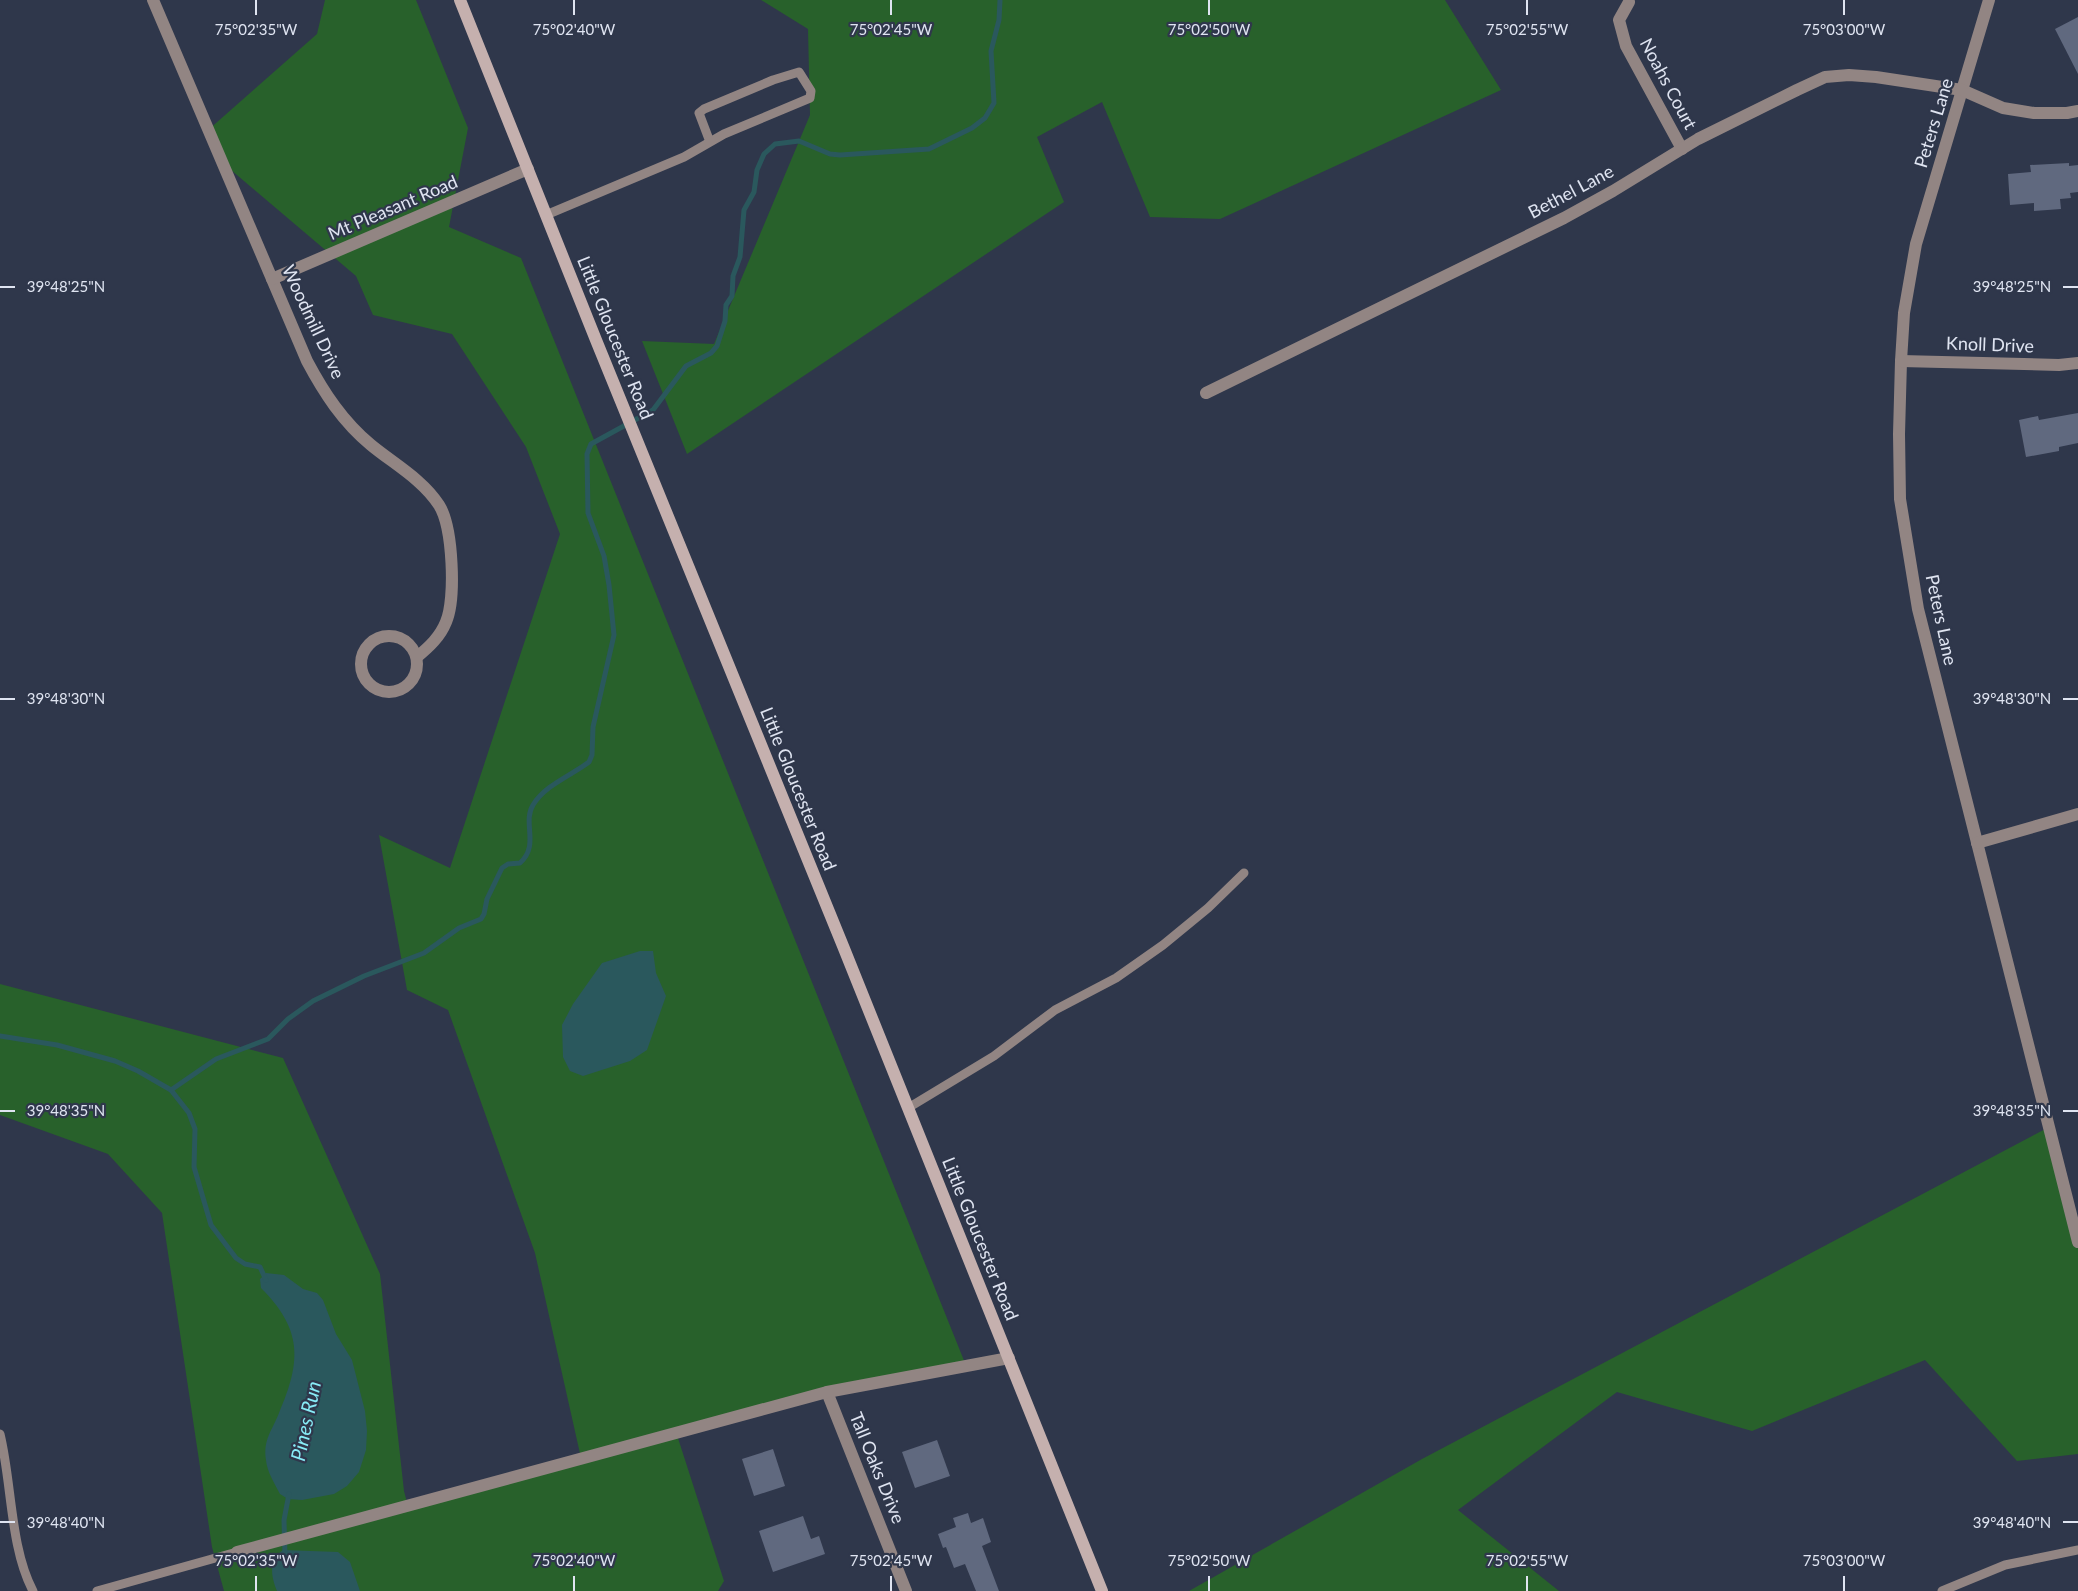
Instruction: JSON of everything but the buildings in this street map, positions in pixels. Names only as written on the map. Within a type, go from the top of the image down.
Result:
[{"type":"street","name":"Woodmill Drive","points":[[153,0],[307,362],[321,387],[341,416],[369,444],[413,476],[440,506],[450,538],[451,592],[448,619],[435,641],[417,657]]},
{"type":"street","name":"Little Gloucester Road","points":[[460,0],[1102,1591]]},
{"type":"street","name":"Peters Lane","points":[[1989,0],[1916,244],[1904,314],[1901,361],[1900,499],[1918,609],[2078,1242]]},
{"type":"street","name":"Noahs Court","points":[[1629,2],[1619,20],[1626,46],[1682,150]]},
{"type":"street","name":"Bethel Lane","points":[[1206,393],[1564,218],[1698,139],[1826,77],[1875,76],[1962,90]]},
{"type":"street","points":[[1962,90],[2003,108],[2034,113],[2078,111]]},
{"type":"street","name":"Mt Pleasant Road","points":[[272,279],[528,169]]},
{"type":"street","name":"Knoll Drive","points":[[1901,361],[2059,365],[2078,363]]},
{"type":"street","name":"Woodmill Drive","points":[[388,635],[398,636],[408,641],[417,657],[418,668],[415,678],[398,691],[378,690],[364,676],[361,667],[364,651],[370,643],[388,635]]},
{"type":"street","points":[[1977,843],[2078,814]]},
{"type":"street","points":[[237,1552],[827,1392],[1009,1358]]},
{"type":"street","name":"Tall Oaks Drive","points":[[827,1392],[906,1591]]},
{"type":"lane","points":[[546,215],[684,157],[724,134],[810,98],[812,91],[799,72],[773,80],[704,109],[699,113],[710,142]]},
{"type":"lane","points":[[908,1108],[994,1056],[1055,1010],[1116,978],[1163,945],[1244,873]]},
{"type":"lane","points":[[0,1434],[26,1578],[33,1591]]},
{"type":"lane","points":[[0,1474],[10,1485]]},
{"type":"lane","points":[[1942,1591],[2005,1565],[2078,1550]]},
{"type":"lane","points":[[97,1591],[237,1552]]},
{"type":"green space","points":[[325,0],[416,0],[468,128],[449,227],[521,258],[965,1363],[677,1435],[724,1581],[718,1591],[224,1591],[212,1547],[162,1213],[108,1154],[0,1115],[0,984],[283,1058],[380,1274],[404,1491],[409,1510],[581,1458],[535,1253],[448,1010],[407,990],[379,835],[450,868],[560,534],[526,447],[452,334],[373,315],[356,276],[224,164],[207,131],[317,34]]},
{"type":"green space","points":[[761,0],[1445,0],[1501,90],[1220,219],[1150,217],[1102,102],[1037,137],[1064,202],[687,454],[642,341],[714,344],[810,115],[808,29]]},
{"type":"green space","points":[[2053,1125],[2078,1232],[2078,1454],[2017,1461],[1925,1360],[1752,1431],[1617,1392],[1458,1510],[1559,1591],[1189,1591],[1422,1459]]},
{"type":"water","points":[[640,951],[653,951],[656,973],[666,996],[647,1050],[630,1061],[583,1076],[570,1071],[563,1057],[562,1025],[573,1004],[602,963]]},
{"type":"water","points":[[266,1273],[284,1275],[303,1289],[317,1293],[323,1300],[336,1334],[352,1360],[365,1411],[366,1450],[359,1472],[347,1486],[334,1494],[302,1500],[288,1499],[280,1494],[268,1469],[265,1453],[267,1441],[292,1377],[294,1346],[284,1317],[261,1288],[260,1279]]},
{"type":"water","points":[[283,1550],[338,1552],[350,1562],[360,1591],[277,1591],[272,1569],[275,1559]]},
{"type":"waterway","points":[[171,1090],[216,1059],[268,1039],[288,1019],[313,1001],[364,976],[424,953],[459,928],[481,919],[487,899],[502,868],[508,864],[520,863],[526,856],[530,841],[529,819],[533,805],[544,792],[589,762],[592,755],[593,727],[614,635],[604,556],[588,513],[587,454],[591,444],[653,410],[686,366],[711,353],[717,346],[725,321],[726,305],[732,296],[733,276],[740,257],[744,210],[754,192],[757,170],[764,154],[775,144],[799,141],[830,154],[840,155],[929,149],[972,128],[985,118],[994,103],[991,51],[999,20],[1000,0]]},
{"type":"waterway","name":"Pines Run","points":[[0,1036],[57,1045],[115,1061],[171,1090],[189,1113],[195,1129],[194,1167],[211,1225],[236,1258],[245,1264],[260,1267],[266,1280]]},
{"type":"waterway","name":"Pines Run","points":[[285,1556],[284,1520],[289,1494]]}]
